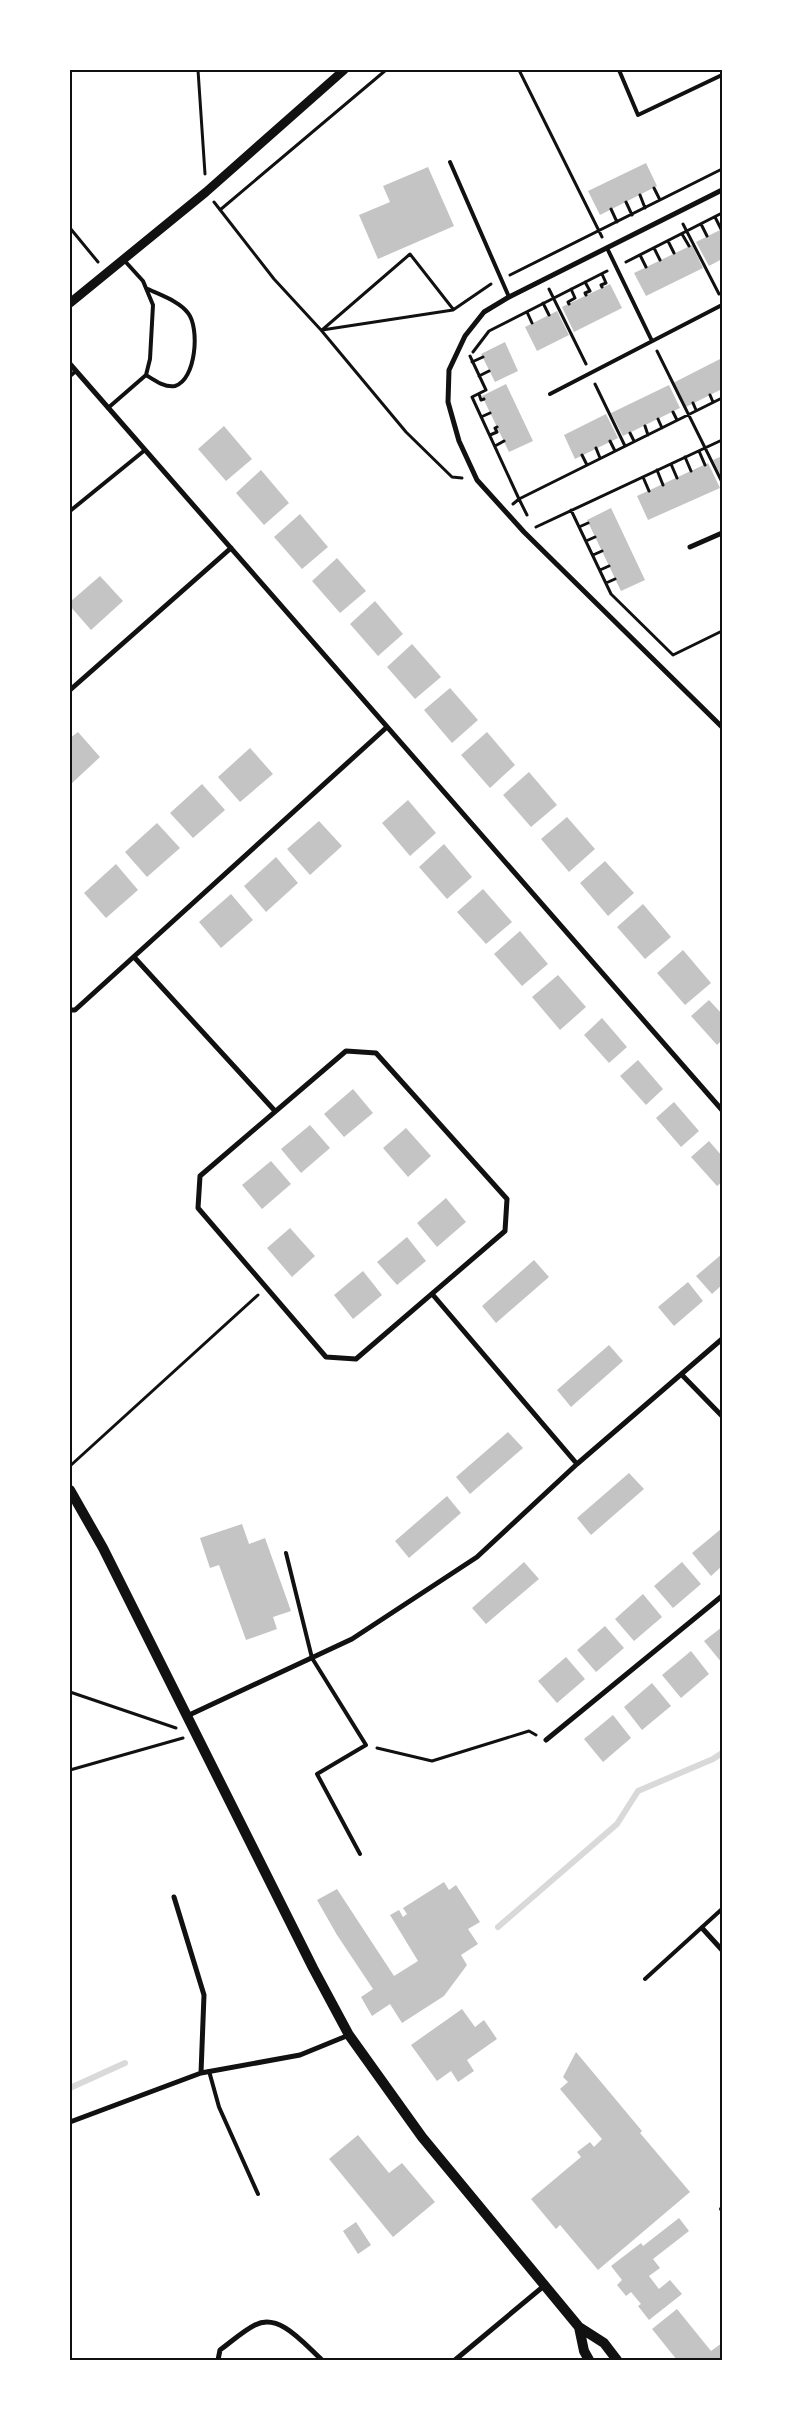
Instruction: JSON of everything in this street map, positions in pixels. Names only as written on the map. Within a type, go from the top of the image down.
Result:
[{"type":"main road","points":[[70,1490],[103,1548],[313,1968],[349,2035],[422,2137],[579,2327],[604,2342],[617,2360]]},
{"type":"main road","points":[[579,2327],[588,2360]]},
{"type":"street","points":[[70,303],[206,192],[344,70]]},
{"type":"street","points":[[722,190],[509,297],[484,312],[465,336],[449,370],[448,402],[459,441],[477,480],[524,532],[722,727]]},
{"type":"street","points":[[70,364],[722,1110]]},
{"type":"street","points":[[690,547],[722,533]]},
{"type":"street","points":[[70,690],[230,548]]},
{"type":"street","points":[[70,1010],[75,1010],[387,727]]},
{"type":"street","points":[[134,957],[275,1111]]},
{"type":"street","points":[[346,1051],[376,1053],[507,1199],[505,1231],[433,1295],[356,1359],[326,1357],[198,1208],[200,1176],[275,1111],[346,1051]]},
{"type":"street","points":[[433,1295],[577,1464]]},
{"type":"street","points":[[187,1716],[352,1639],[477,1557],[577,1464],[722,1339]]},
{"type":"street","points":[[682,1375],[722,1416]]},
{"type":"street","points":[[546,1740],[722,1596]]},
{"type":"street","points":[[174,1897],[204,1995],[201,2073]]},
{"type":"street","points":[[702,1928],[722,1950]]},
{"type":"street","points":[[70,2122],[201,2073],[300,2055],[349,2035]]},
{"type":"street","points":[[455,2360],[545,2285]]},
{"type":"street","points":[[218,2360],[220,2350],[255,2324],[268,2321],[283,2326],[322,2360]]},
{"type":"lane","points":[[619,70],[638,115],[722,74]]},
{"type":"lane","points":[[450,162],[509,297]]},
{"type":"lane","points":[[607,248],[652,341]]},
{"type":"lane","points":[[123,259],[148,289],[183,308],[194,325],[191,367],[187,378],[175,386],[166,386],[146,375]]},
{"type":"lane","points":[[108,408],[146,375],[153,330],[153,305],[148,289]]},
{"type":"lane","points":[[550,394],[722,305]]},
{"type":"lane","points":[[70,376],[76,371]]},
{"type":"lane","points":[[70,511],[145,450]]},
{"type":"lane","points":[[286,1553],[312,1658],[366,1746],[318,1774],[360,1854]]},
{"type":"lane","points":[[645,1979],[722,1909]]},
{"type":"lane","points":[[209,2071],[220,2107],[258,2194]]},
{"type":"path","points":[[198,70],[206,192],[274,279],[321,330],[406,432],[452,477],[477,480]]},
{"type":"path","points":[[220,210],[386,70]]},
{"type":"path","points":[[519,70],[607,248]]},
{"type":"path","points":[[321,330],[453,310],[486,286],[722,169]]},
{"type":"path","points":[[654,188],[660,200]]},
{"type":"path","points":[[640,195],[645,208]]},
{"type":"path","points":[[626,202],[632,215]]},
{"type":"path","points":[[611,209],[617,222]]},
{"type":"path","points":[[678,213],[722,299]]},
{"type":"path","points":[[467,365],[470,356],[489,331],[722,214]]},
{"type":"path","points":[[715,217],[721,229]]},
{"type":"path","points":[[701,224],[707,236]]},
{"type":"path","points":[[70,228],[107,273]]},
{"type":"path","points":[[682,234],[688,246]]},
{"type":"path","points":[[668,241],[674,253]]},
{"type":"path","points":[[654,248],[660,260]]},
{"type":"path","points":[[321,330],[410,254],[453,310]]},
{"type":"path","points":[[640,255],[646,267]]},
{"type":"path","points":[[602,274],[606,283],[601,285],[602,288]]},
{"type":"path","points":[[585,282],[590,291],[585,293],[586,295]]},
{"type":"path","points":[[569,304],[568,302],[575,298],[571,289]]},
{"type":"path","points":[[543,303],[549,315]]},
{"type":"path","points":[[527,312],[532,323]]},
{"type":"path","points":[[652,341],[687,415],[722,482]]},
{"type":"path","points":[[458,351],[470,356],[486,390],[472,397],[534,528]]},
{"type":"path","points":[[472,362],[483,357]]},
{"type":"path","points":[[479,376],[489,371]]},
{"type":"path","points":[[479,394],[482,400],[484,399]]},
{"type":"path","points":[[710,395],[713,402]]},
{"type":"path","points":[[507,498],[512,504],[722,398]]},
{"type":"path","points":[[693,403],[696,410]]},
{"type":"path","points":[[673,412],[677,420]]},
{"type":"path","points":[[481,417],[490,413]]},
{"type":"path","points":[[658,419],[662,428]]},
{"type":"path","points":[[645,426],[648,434]]},
{"type":"path","points":[[490,435],[497,432],[495,428],[497,427]]},
{"type":"path","points":[[630,433],[634,442]]},
{"type":"path","points":[[524,532],[721,440],[722,445]]},
{"type":"path","points":[[494,446],[504,441]]},
{"type":"path","points":[[610,441],[615,451]]},
{"type":"path","points":[[596,448],[600,458]]},
{"type":"path","points":[[699,451],[705,465]]},
{"type":"path","points":[[582,455],[587,465]]},
{"type":"path","points":[[685,457],[691,471]]},
{"type":"path","points":[[671,464],[677,478]]},
{"type":"path","points":[[657,470],[663,485]]},
{"type":"path","points":[[642,477],[649,491]]},
{"type":"path","points":[[571,510],[611,594],[673,655],[722,631]]},
{"type":"path","points":[[579,527],[588,523]]},
{"type":"path","points":[[586,541],[595,537]]},
{"type":"path","points":[[593,555],[602,551]]},
{"type":"path","points":[[600,570],[609,566]]},
{"type":"path","points":[[606,583],[615,579]]},
{"type":"path","points":[[70,1466],[265,1288]]},
{"type":"path","points":[[70,1692],[196,1734]]},
{"type":"path","points":[[366,1746],[432,1761],[529,1731],[546,1740]]},
{"type":"path","points":[[70,1770],[196,1734]]},
{"type":"building","points":[[646,163],[657,186],[600,215],[588,191]]},
{"type":"building","points":[[428,167],[454,226],[378,259],[359,215],[390,202],[383,186]]},
{"type":"building","points":[[722,229],[722,259],[709,266],[696,242]]},
{"type":"building","points":[[692,245],[703,268],[646,296],[634,273]]},
{"type":"building","points":[[610,284],[622,308],[574,332],[562,307]]},
{"type":"building","points":[[557,311],[569,335],[537,351],[525,327]]},
{"type":"building","points":[[505,342],[518,371],[495,382],[481,354]]},
{"type":"building","points":[[722,358],[722,389],[686,407],[673,383]]},
{"type":"building","points":[[506,384],[533,441],[509,452],[482,396]]},
{"type":"building","points":[[669,385],[680,408],[623,436],[611,413]]},
{"type":"building","points":[[606,414],[618,438],[575,459],[564,435]]},
{"type":"building","points":[[224,426],[252,459],[226,481],[198,449]]},
{"type":"building","points":[[722,456],[722,478],[713,460]]},
{"type":"building","points":[[708,463],[720,488],[648,520],[637,496]]},
{"type":"building","points":[[261,470],[289,503],[264,525],[236,493]]},
{"type":"building","points":[[611,508],[645,580],[621,591],[587,520]]},
{"type":"building","points":[[300,514],[328,547],[302,569],[274,537]]},
{"type":"building","points":[[337,558],[366,591],[340,613],[312,581]]},
{"type":"building","points":[[100,576],[123,601],[91,630],[70,606],[70,602]]},
{"type":"building","points":[[375,601],[403,634],[378,656],[350,624]]},
{"type":"building","points":[[412,644],[441,677],[415,699],[387,667]]},
{"type":"building","points":[[450,688],[478,720],[452,743],[424,710]]},
{"type":"building","points":[[78,732],[100,757],[70,785],[70,738]]},
{"type":"building","points":[[487,732],[515,765],[490,788],[461,755]]},
{"type":"building","points":[[250,748],[273,774],[240,802],[218,777]]},
{"type":"building","points":[[529,772],[557,805],[531,827],[503,795]]},
{"type":"building","points":[[202,784],[225,810],[193,838],[170,813]]},
{"type":"building","points":[[408,800],[436,833],[410,856],[382,823]]},
{"type":"building","points":[[567,817],[595,849],[569,872],[541,839]]},
{"type":"building","points":[[319,821],[342,846],[310,875],[287,849]]},
{"type":"building","points":[[157,823],[180,848],[147,877],[125,852]]},
{"type":"building","points":[[444,844],[472,877],[447,899],[419,867]]},
{"type":"building","points":[[276,857],[298,883],[266,912],[244,886]]},
{"type":"building","points":[[605,861],[634,893],[608,916],[580,883]]},
{"type":"building","points":[[116,864],[138,890],[106,918],[84,893]]},
{"type":"building","points":[[483,889],[512,922],[486,944],[457,912]]},
{"type":"building","points":[[231,894],[253,920],[221,948],[199,922]]},
{"type":"building","points":[[643,904],[671,937],[645,959],[617,927]]},
{"type":"building","points":[[520,931],[548,964],[522,986],[494,954]]},
{"type":"building","points":[[683,950],[711,983],[685,1005],[657,973]]},
{"type":"building","points":[[558,975],[586,1007],[560,1030],[532,997]]},
{"type":"building","points":[[709,1000],[722,1014],[722,1040],[717,1045],[691,1016]]},
{"type":"building","points":[[602,1018],[627,1047],[609,1063],[584,1035]]},
{"type":"building","points":[[638,1060],[663,1089],[646,1105],[620,1076]]},
{"type":"building","points":[[353,1089],[373,1113],[344,1137],[324,1114]]},
{"type":"building","points":[[674,1102],[699,1131],[681,1147],[656,1118]]},
{"type":"building","points":[[310,1125],[330,1148],[301,1173],[281,1149]]},
{"type":"building","points":[[406,1128],[431,1156],[408,1177],[383,1148]]},
{"type":"building","points":[[709,1141],[722,1156],[722,1182],[717,1186],[691,1157]]},
{"type":"building","points":[[271,1161],[291,1184],[262,1209],[242,1185]]},
{"type":"building","points":[[446,1198],[466,1222],[437,1247],[417,1223]]},
{"type":"building","points":[[290,1228],[315,1256],[292,1277],[267,1248]]},
{"type":"building","points":[[407,1237],[426,1261],[397,1285],[377,1262]]},
{"type":"building","points":[[722,1254],[722,1285],[712,1294],[696,1276]]},
{"type":"building","points":[[534,1260],[549,1277],[496,1323],[482,1306]]},
{"type":"building","points":[[363,1271],[382,1295],[353,1319],[334,1295]]},
{"type":"building","points":[[688,1282],[703,1301],[674,1326],[658,1307]]},
{"type":"building","points":[[609,1345],[623,1361],[571,1407],[557,1390]]},
{"type":"building","points":[[508,1432],[523,1448],[470,1494],[456,1477]]},
{"type":"building","points":[[629,1473],[644,1489],[591,1535],[577,1518]]},
{"type":"building","points":[[447,1496],[461,1513],[409,1558],[395,1541]]},
{"type":"building","points":[[242,1524],[249,1544],[265,1538],[291,1611],[273,1617],[277,1629],[246,1640],[219,1565],[210,1568],[200,1538]]},
{"type":"building","points":[[721,1529],[722,1566],[711,1576],[692,1553]]},
{"type":"building","points":[[524,1562],[539,1579],[486,1624],[472,1608]]},
{"type":"building","points":[[682,1562],[701,1584],[673,1608],[654,1586]]},
{"type":"building","points":[[643,1594],[662,1617],[634,1641],[615,1619]]},
{"type":"building","points":[[605,1626],[624,1648],[596,1672],[577,1650]]},
{"type":"building","points":[[722,1627],[722,1663],[704,1641]]},
{"type":"building","points":[[691,1651],[709,1674],[681,1698],[662,1675]]},
{"type":"building","points":[[566,1657],[585,1679],[557,1703],[538,1681]]},
{"type":"building","points":[[652,1683],[671,1706],[642,1730],[624,1707]]},
{"type":"building","points":[[613,1715],[631,1738],[603,1762],[584,1739]]},
{"type":"building","points":[[444,1882],[449,1890],[456,1885],[480,1922],[468,1929],[478,1944],[461,1955],[467,1965],[444,1996],[402,2023],[390,2004],[372,2016],[361,1997],[373,1989],[337,1935],[317,1900],[337,1889],[394,1976],[418,1961],[390,1915],[399,1910],[403,1917],[407,1914],[403,1908]]},
{"type":"building","points":[[462,2009],[475,2027],[484,2020],[497,2039],[467,2060],[474,2071],[458,2082],[451,2071],[437,2081],[411,2045]]},
{"type":"building","points":[[576,2052],[642,2131],[640,2133],[690,2192],[598,2270],[560,2225],[556,2229],[531,2199],[581,2157],[577,2152],[590,2142],[594,2147],[602,2139],[560,2089],[568,2082],[563,2077]]},
{"type":"building","points":[[358,2135],[389,2173],[402,2163],[435,2202],[393,2237],[329,2159]]},
{"type":"building","points":[[679,2218],[689,2231],[653,2259],[660,2268],[649,2276],[659,2289],[670,2280],[682,2294],[649,2320],[638,2306],[641,2304],[631,2292],[626,2296],[617,2285],[622,2280],[611,2266],[641,2243],[643,2246]]},
{"type":"building","points":[[356,2222],[371,2245],[358,2254],[343,2231]]},
{"type":"building","points":[[677,2309],[711,2351],[722,2343],[722,2360],[677,2360],[652,2329]]},
{"type":"waterway","points":[[498,1927],[617,1824],[638,1791],[713,1759],[722,1753]]},
{"type":"waterway","points":[[70,2088],[125,2063]]}]
